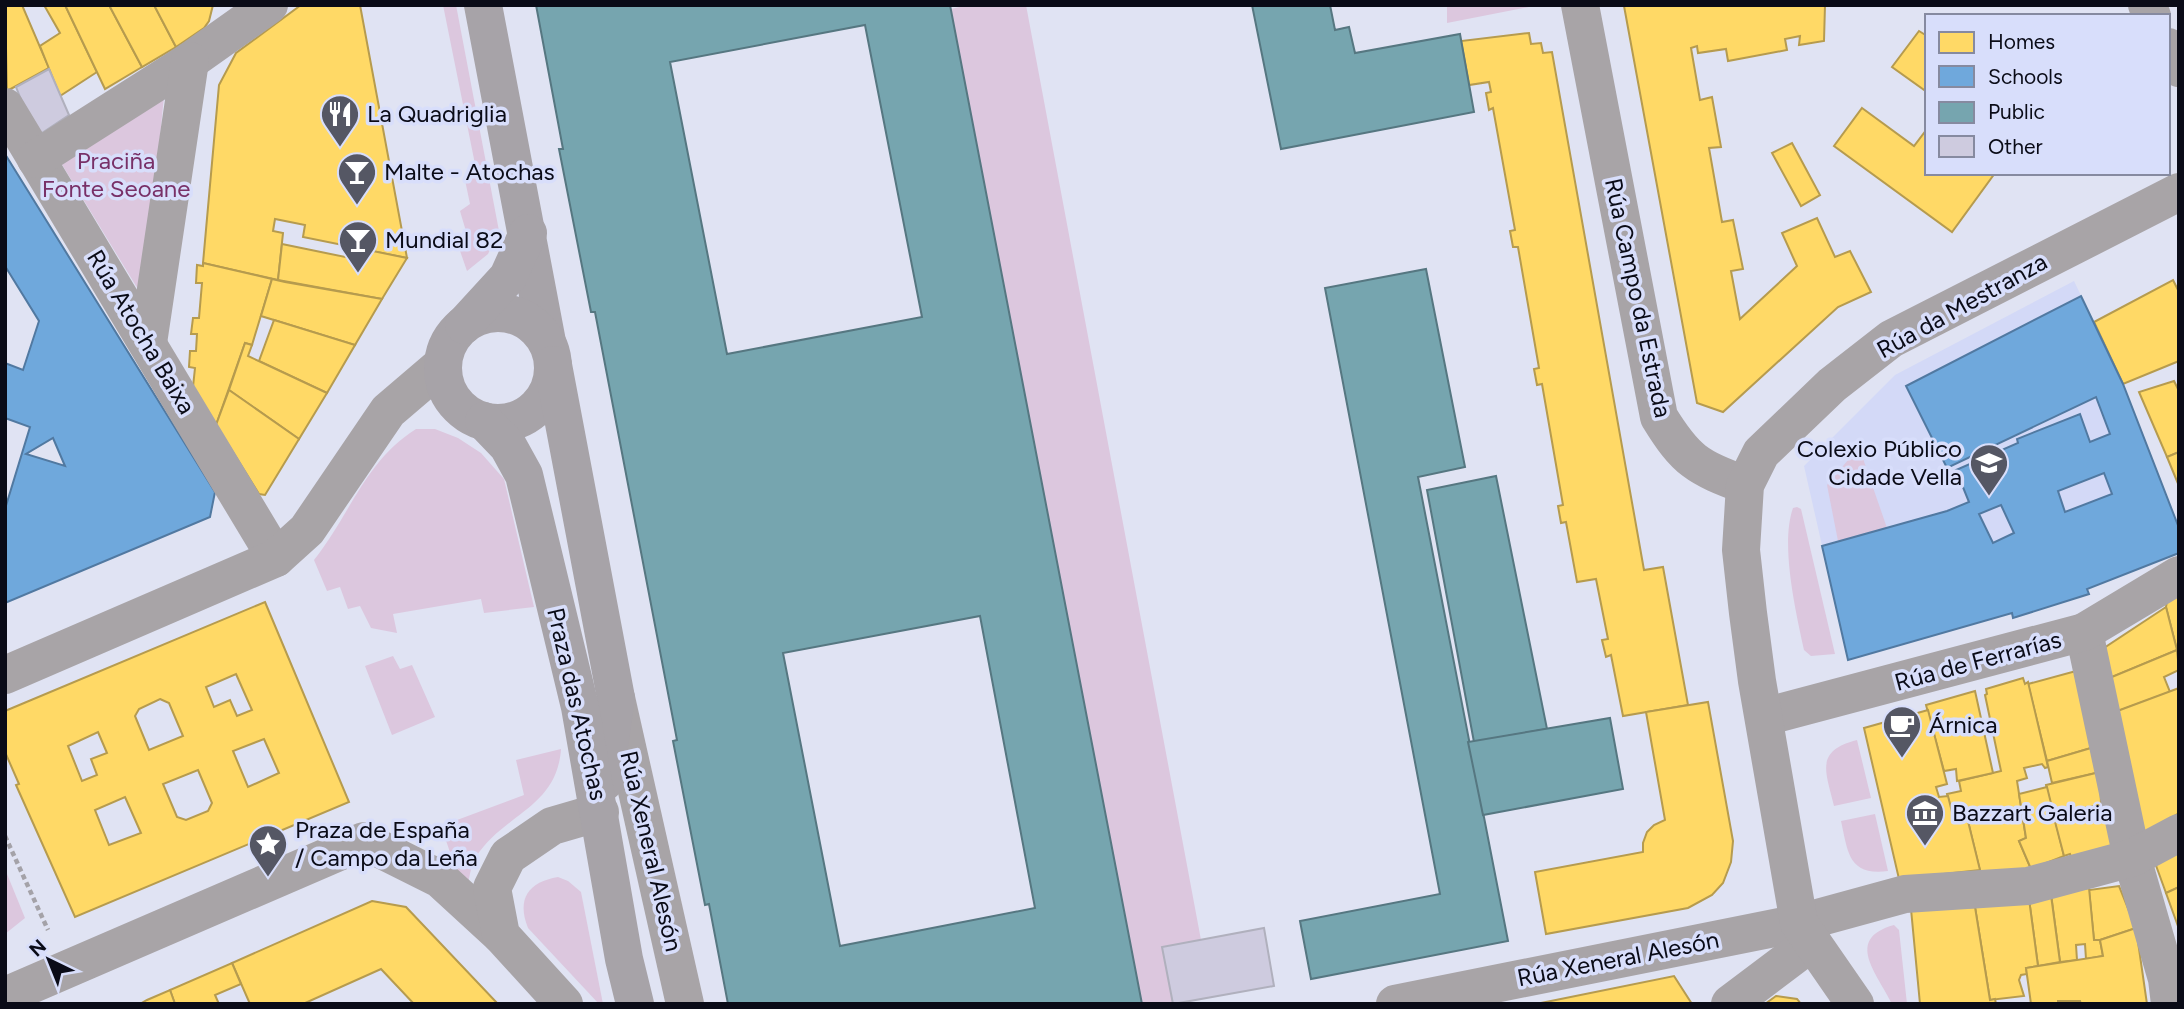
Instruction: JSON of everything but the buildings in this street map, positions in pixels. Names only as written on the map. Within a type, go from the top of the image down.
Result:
[{"type":"main road","name":"Praza das Atochas","points":[[483,5],[617,698],[600,812]]},
{"type":"main road","points":[[443,364],[453,338],[508,277],[528,233]]},
{"type":"main road","points":[[461,328],[475,318],[508,314],[524,319],[537,329],[550,353]]},
{"type":"main road","name":"Praza das Atochas","points":[[443,364],[444,379],[458,406],[484,421],[500,423],[518,420],[533,411],[545,398],[551,382],[550,353]]},
{"type":"main road","name":"Praza das Atochas","points":[[484,421],[508,446],[524,475],[580,707],[600,812]]},
{"type":"main road","points":[[600,812],[624,958],[635,1004]]},
{"type":"street","points":[[36,159],[190,61],[233,17],[269,5]]},
{"type":"street","name":"Rúa Campo da Estrada","points":[[1580,5],[1659,417],[1679,449],[1708,471],[1745,485]]},
{"type":"street","points":[[2170,51],[2179,68]]},
{"type":"street","points":[[148,343],[190,61]]},
{"type":"street","name":"Rúa Atocha Baixa","points":[[5,107],[276,558]]},
{"type":"street","name":"Rúa da Mestranza","points":[[1745,485],[1761,453],[1832,385],[1891,339],[2179,191]]},
{"type":"street","points":[[5,675],[276,558],[307,530],[388,411],[443,364]]},
{"type":"street","points":[[1745,485],[1741,550],[1757,681],[1806,932],[1855,1004]]},
{"type":"street","name":"Rúa de Ferrarías","points":[[1764,718],[2084,632],[2179,575]]},
{"type":"street","points":[[2084,632],[2132,858],[2172,986]]},
{"type":"street","name":"Rúa Xeneral Alesón","points":[[617,698],[685,1004]]},
{"type":"street","points":[[501,935],[492,888],[509,856],[552,825],[600,812]]},
{"type":"street","name":"Rúa Xeneral Alesón","points":[[1395,1004],[1806,932],[1905,894],[2028,886],[2132,858],[2179,833]]},
{"type":"street","points":[[5,996],[364,841],[440,879],[501,935],[564,1004]]},
{"type":"street","points":[[1730,1004],[1806,932]]},
{"type":"path","points":[[5,836],[65,970]]},
{"type":"shaded area","name":"Colexio Público Cidade Vella","points":[[2074,281],[2123,384],[2179,553],[2088,589],[2089,594],[2013,618],[2011,613],[1848,660],[1804,466],[1895,375]]},
{"type":"green space","points":[[443,5],[456,5],[499,231],[488,254],[467,271],[458,245],[468,238],[460,211],[470,204],[465,180],[477,174]]},
{"type":"green space","points":[[968,5],[1026,5],[1201,940],[1162,947],[1173,1004],[1142,1004],[951,9]]},
{"type":"green space","points":[[1447,5],[1539,5],[1447,23]]},
{"type":"green space","name":"Praciña Fonte Seoane","points":[[164,96],[144,299],[61,163]]},
{"type":"green space","points":[[416,429],[435,429],[458,438],[481,453],[504,479],[534,607],[484,613],[481,599],[393,614],[397,633],[371,628],[360,606],[348,609],[340,587],[327,591],[314,560],[371,473],[398,442]]},
{"type":"green space","points":[[1859,447],[1887,528],[1838,541],[1827,485]]},
{"type":"green space","points":[[1793,508],[1801,509],[1835,654],[1811,656],[1804,650],[1794,598],[1788,540]]},
{"type":"green space","points":[[393,656],[400,669],[412,665],[435,717],[392,735],[365,666]]},
{"type":"green space","points":[[1857,740],[1871,798],[1834,806],[1826,764],[1834,750]]},
{"type":"green space","points":[[561,749],[550,785],[527,809],[487,842],[474,860],[468,884],[436,866],[453,861],[441,826],[524,795],[516,760]]},
{"type":"green space","points":[[1875,814],[1888,871],[1865,870],[1857,866],[1848,852],[1841,821]]},
{"type":"green space","points":[[5,869],[25,918],[5,934]]},
{"type":"green space","points":[[558,877],[568,881],[581,892],[603,1004],[599,1004],[528,928],[524,908],[528,893],[539,883]]},
{"type":"green space","points":[[1894,925],[1899,930],[1907,1004],[1892,1004],[1873,969],[1867,948],[1870,939],[1879,931]]},
{"type":"place","name":"La Quadriglia","points":[[340,148]]},
{"type":"place","name":"Malte - Atochas","points":[[357,206]]},
{"type":"place","name":"Mundial 82","points":[[358,274]]},
{"type":"place","name":"Colexio Público Cidade Vella","points":[[1989,497]]},
{"type":"place","name":"Árnica","points":[[1902,759]]},
{"type":"place","name":"Bazzart Galeria","points":[[1925,847]]},
{"type":"place","name":"Praza de España / Campo da Leña","points":[[268,878]]}]
